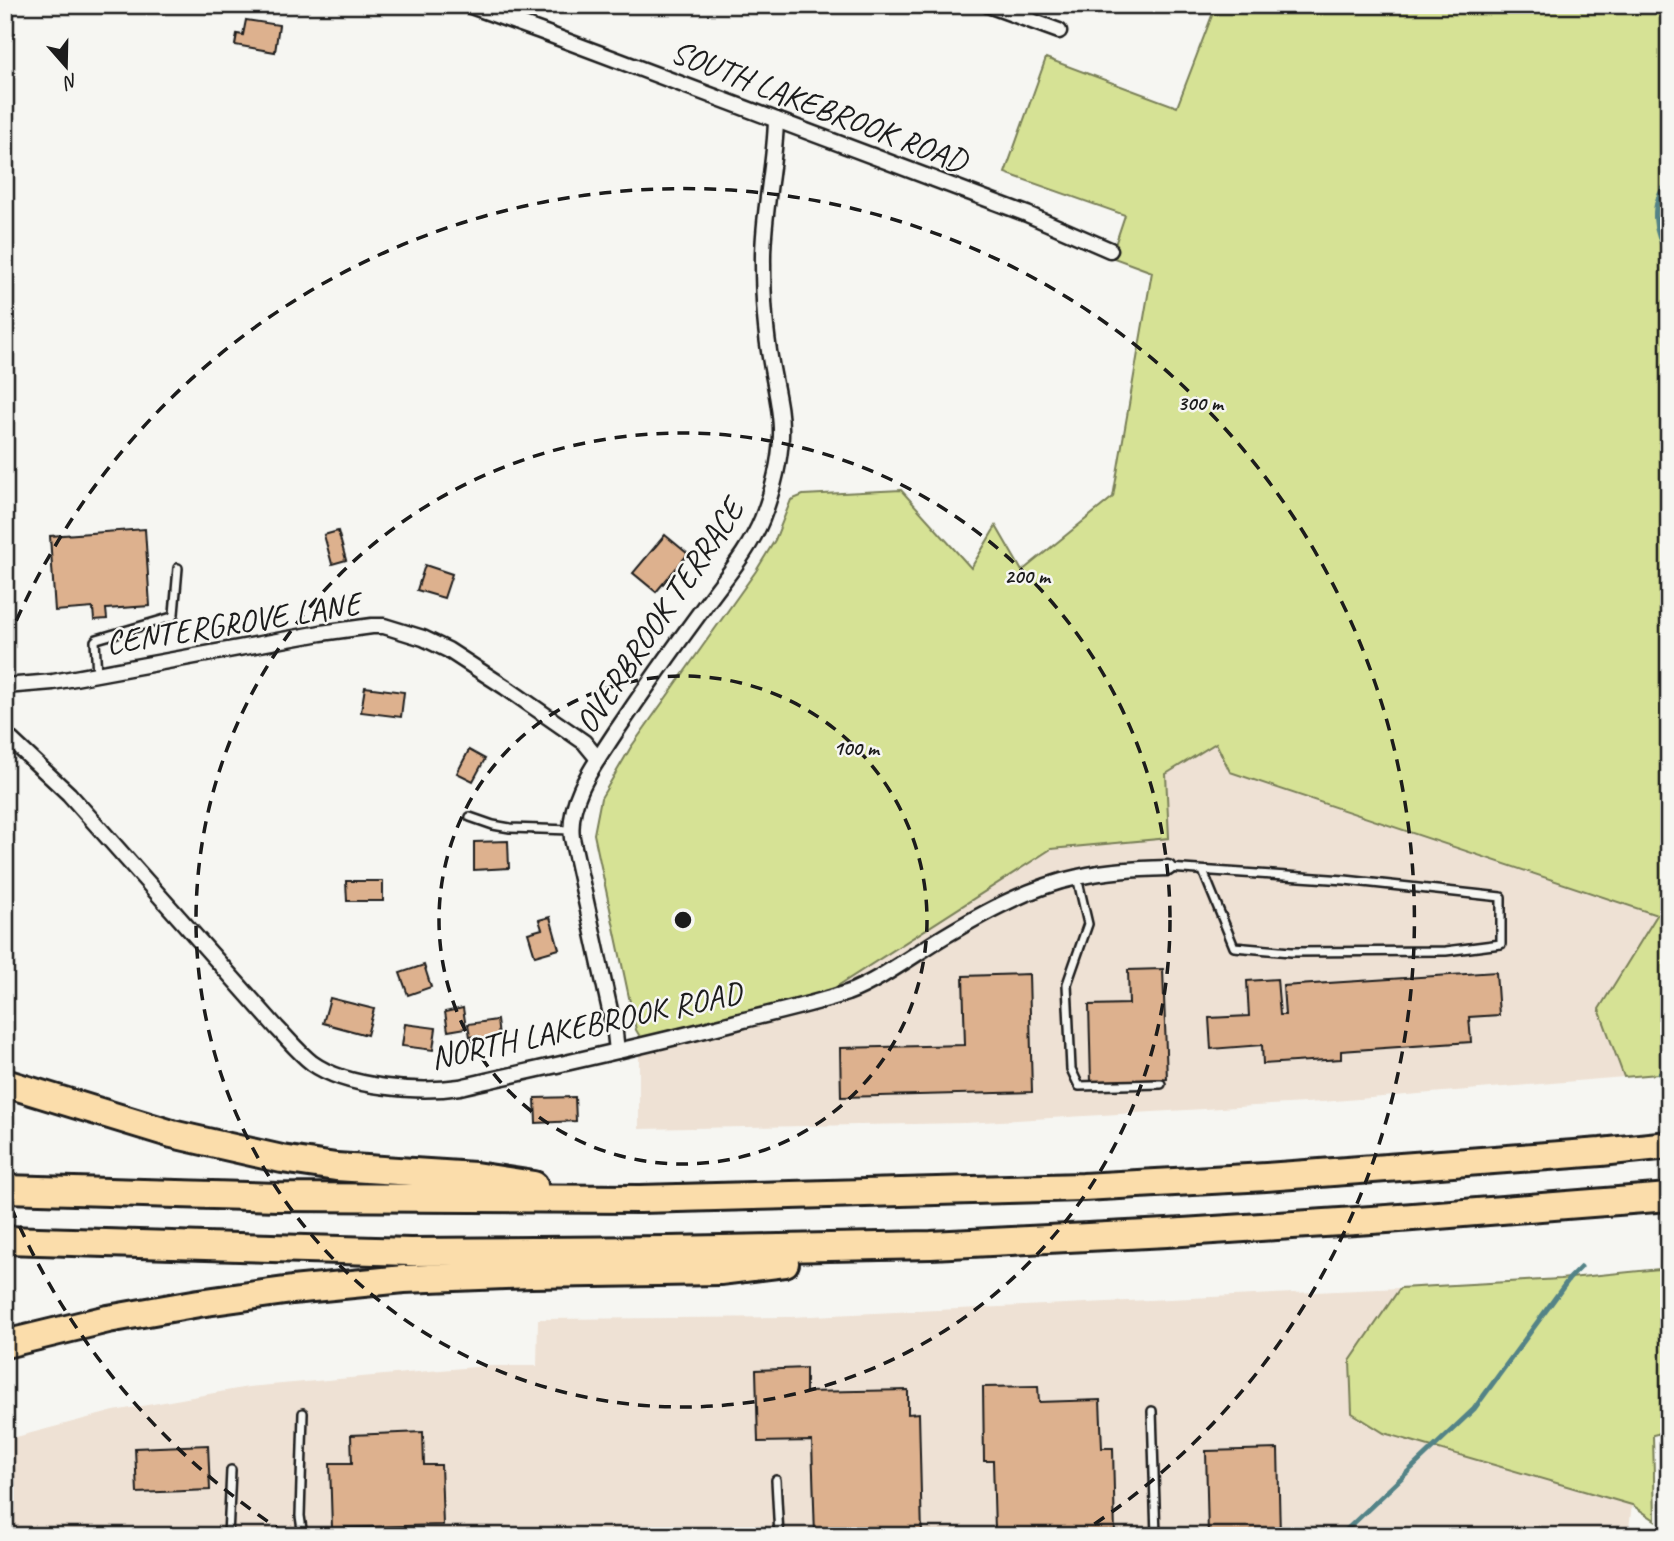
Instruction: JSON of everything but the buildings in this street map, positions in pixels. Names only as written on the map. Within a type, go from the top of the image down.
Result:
[{"type":"highway","points":[[5,1083],[172,1135],[282,1159],[336,1167],[475,1177],[640,1199]]},
{"type":"highway","points":[[5,1189],[278,1197],[640,1199],[1226,1180],[1669,1145]]},
{"type":"highway","points":[[5,1240],[410,1252],[931,1245],[1387,1219],[1669,1197]]},
{"type":"highway","points":[[5,1344],[108,1319],[292,1290],[404,1279],[720,1271],[931,1245]]},
{"type":"street","name":"SOUTH LAKEBROOK ROAD","points":[[468,5],[1027,214],[1110,250]]},
{"type":"street","points":[[988,5],[1059,32]]},
{"type":"street","name":"OVERBROOK TERRACE","points":[[617,1051],[571,830],[572,812],[598,759],[738,560],[756,531],[770,495],[776,474],[781,421],[770,360],[762,260],[776,120]]},
{"type":"street","name":"CENTERGROVE LANE","points":[[5,686],[53,682],[321,633],[384,626],[423,638],[448,650],[584,742],[598,759]]},
{"type":"street","name":"NORTH LAKEBROOK ROAD","points":[[5,734],[69,794],[277,1028],[311,1062],[336,1076],[370,1084],[429,1091],[460,1087],[711,1029],[849,992],[1000,905],[1046,885],[1110,872],[1168,869]]},
{"type":"lane","points":[[97,674],[97,639],[172,617],[177,568]]},
{"type":"lane","points":[[470,817],[510,828],[571,830]]},
{"type":"lane","points":[[1168,869],[1203,871],[1345,880],[1501,897],[1501,944],[1446,951],[1291,952],[1234,947],[1203,871]]},
{"type":"lane","points":[[1077,877],[1088,924],[1067,985],[1071,1069],[1079,1086],[1161,1084]]},
{"type":"lane","points":[[1152,1411],[1156,1536]]},
{"type":"lane","points":[[303,1413],[300,1516],[303,1536]]},
{"type":"lane","points":[[228,1536],[231,1470]]},
{"type":"lane","points":[[776,1480],[779,1536]]},
{"type":"shaded area","points":[[1216,742],[1231,772],[1658,915],[1599,1009],[1624,1077],[1322,1102],[965,1123],[639,1129],[639,1055],[642,1040],[826,994],[1051,849],[1169,838],[1166,774]]},
{"type":"shaded area","points":[[1400,1288],[1350,1361],[1352,1413],[1384,1433],[1632,1505],[1628,1536],[5,1536],[5,1440],[114,1411],[248,1387],[486,1366],[537,1366],[538,1319],[791,1317]]},
{"type":"green space","points":[[1216,5],[1669,5],[1669,1073],[1624,1077],[1599,1009],[1657,915],[1230,772],[1216,743],[1166,774],[1169,838],[1051,849],[825,994],[642,1040],[636,1030],[594,834],[601,798],[631,747],[756,571],[775,540],[791,500],[803,495],[901,490],[971,568],[996,526],[1022,571],[1113,497],[1152,272],[1111,257],[1125,215],[1005,173],[1046,58],[1177,107]]},
{"type":"green space","points":[[1669,1268],[1669,1431],[1653,1435],[1655,1520],[1632,1505],[1384,1433],[1352,1413],[1350,1361],[1400,1288],[1560,1279]]},
{"type":"waterway","points":[[1669,182],[1658,198],[1656,208],[1659,237],[1669,254]]},
{"type":"waterway","points":[[1660,1074],[1669,1069]]},
{"type":"waterway","points":[[1340,1536],[1474,1409],[1569,1279],[1581,1267]]}]
